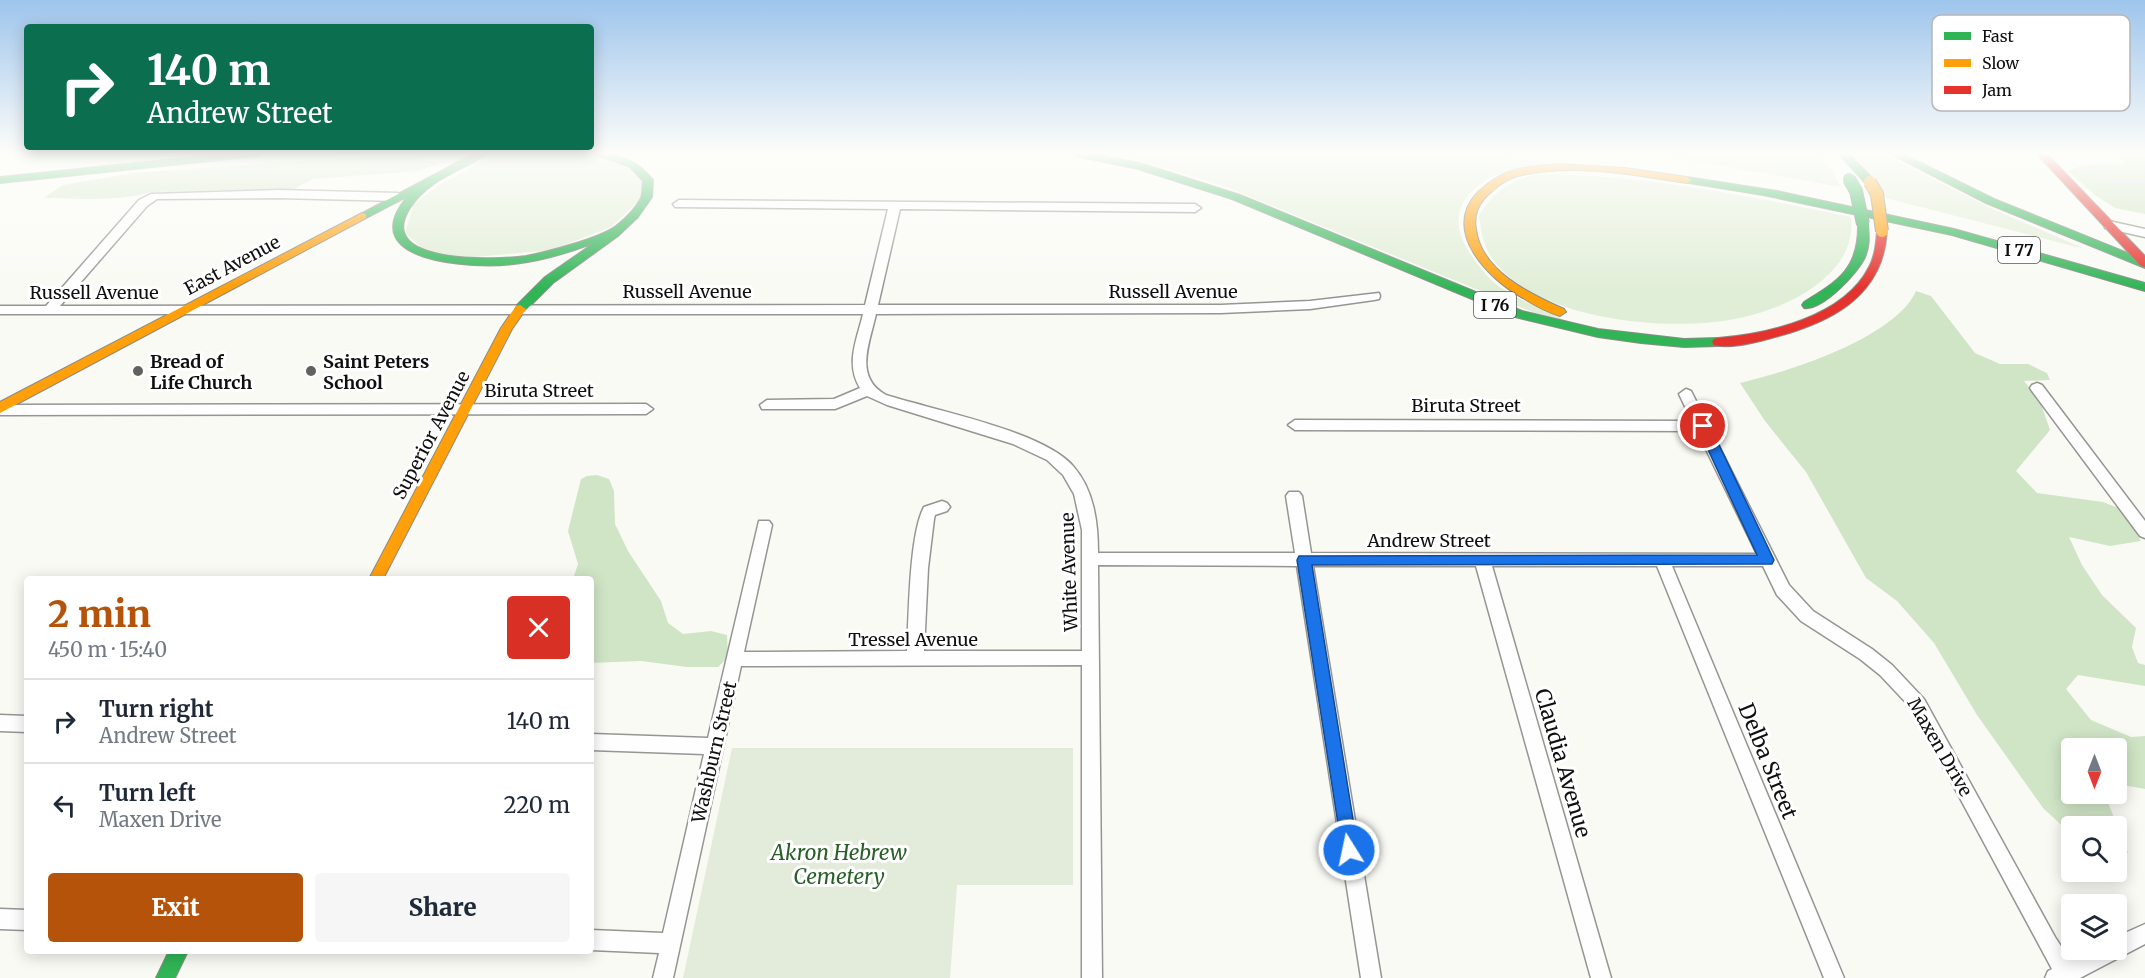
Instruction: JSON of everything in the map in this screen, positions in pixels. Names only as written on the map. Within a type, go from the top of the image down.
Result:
[{"type":"main road","name":"East Avenue","points":[[0,409],[395,199]]},
{"type":"main road","points":[[413,199],[403,211],[398,229],[401,238],[408,246],[429,256],[471,263],[511,261],[555,253],[619,229]]},
{"type":"main road","name":"Superior Avenue","points":[[378,576],[507,328],[520,309],[538,289],[632,219],[647,199]]},
{"type":"main road","name":"I 76","points":[[1238,199],[1519,314],[1567,328],[1635,340],[1723,341],[1765,336],[1822,318],[1863,288],[1882,251],[1878,199]]},
{"type":"main road","points":[[1479,199],[1472,208],[1469,219],[1472,241],[1488,266],[1519,292],[1565,314],[1632,329],[1666,330],[1728,329],[1774,319]]},
{"type":"main road","name":"I 77","points":[[1805,199],[1832,203],[1992,243],[2145,287]]},
{"type":"main road","points":[[1793,312],[1830,291],[1851,270],[1863,250],[1863,224],[1858,199]]},
{"type":"main road","name":"I 77","points":[[1869,199],[2145,274]]},
{"type":"main road","points":[[1985,199],[2100,248],[2145,264]]},
{"type":"main road","points":[[2084,199],[2145,264]]},
{"type":"main road","points":[[165,978],[177,954]]},
{"type":"street","points":[[49,310],[143,203],[152,199]]},
{"type":"street","points":[[679,204],[1195,208]]},
{"type":"street","points":[[767,405],[835,404],[869,390],[860,378],[858,365],[895,205]]},
{"type":"street","points":[[2109,225],[2145,233]]},
{"type":"street","name":"Russell Avenue","points":[[0,310],[1221,309],[1310,305],[1374,297]]},
{"type":"street","points":[[2037,388],[2145,532]]},
{"type":"street","name":"White Avenue","points":[[869,390],[881,398],[1027,443],[1062,464],[1076,481],[1085,500],[1090,531],[1092,978]]},
{"type":"street","name":"Maxen Drive","points":[[1686,394],[1783,590],[1794,603],[1822,627],[1880,664],[1918,704],[2064,976]]},
{"type":"street","name":"Biruta Street","points":[[0,409],[646,409]]},
{"type":"street","name":"Biruta Street","points":[[1295,425],[1703,426]]},
{"type":"street","points":[[1294,496],[1371,978]]},
{"type":"street","points":[[915,659],[926,519],[929,511],[942,507]]},
{"type":"street","name":"Washburn Street","points":[[663,978],[764,525]]},
{"type":"street","name":"Andrew Street","points":[[1090,559],[1767,560]]},
{"type":"street","name":"Claudia Avenue","points":[[1482,560],[1601,978]]},
{"type":"street","name":"Delba Street","points":[[1662,560],[1834,978]]},
{"type":"street","name":"Tressel Avenue","points":[[735,659],[1090,658]]},
{"type":"street","points":[[0,723],[24,724]]},
{"type":"street","points":[[594,742],[715,746]]},
{"type":"street","points":[[0,919],[24,920]]},
{"type":"street","points":[[2127,943],[2145,934]]},
{"type":"street","points":[[594,940],[672,943]]},
{"type":"street","points":[[2064,976],[2094,960]]},
{"type":"green space","points":[[421,199],[641,199],[611,227],[552,250],[463,258],[425,251],[405,233],[414,204]]},
{"type":"green space","points":[[1255,199],[1465,199],[1458,220],[1460,232],[1471,255],[1485,273],[1511,294],[1574,324],[1537,314]]},
{"type":"green space","points":[[1757,199],[1851,217],[1851,227],[1848,246],[1833,270],[1819,283],[1781,305],[1761,313],[1711,322],[1678,324],[1641,322],[1604,317],[1569,308],[1537,295],[1510,277],[1490,255],[1482,235],[1479,215],[1490,200]]},
{"type":"green space","points":[[1888,199],[1972,199],[2085,249]]},
{"type":"green space","points":[[2101,199],[2145,199],[2145,214],[2115,208]]},
{"type":"green space","points":[[1916,291],[1931,296],[1975,353],[2000,364],[2028,364],[2047,373],[2050,380],[2024,381],[2040,401],[2050,430],[2016,471],[2037,493],[2103,502],[2121,509],[2141,541],[2110,546],[2069,537],[2082,565],[2102,595],[2136,628],[2132,647],[2138,663],[2145,665],[2145,686],[2078,675],[2066,689],[2091,720],[2131,737],[2145,736],[2145,789],[2127,786],[2127,738],[2061,738],[2061,804],[2109,804],[2113,816],[2061,816],[2061,825],[2043,808],[1977,715],[1934,643],[1897,601],[1866,578],[1806,472],[1765,421],[1740,383],[1785,371],[1838,350],[1864,338],[1886,324],[1904,308]]},
{"type":"green space","points":[[597,475],[609,479],[614,491],[615,524],[628,551],[661,601],[668,623],[683,634],[711,631],[727,635],[728,657],[718,667],[687,667],[641,661],[594,663],[594,576],[574,576],[578,564],[568,531],[581,479]]},
{"type":"green space","name":"Akron Hebrew Cemetery","points":[[732,748],[1073,748],[1073,885],[957,885],[950,978],[683,978]]},
{"type":"traffic: fast","points":[[362,216],[395,199]]},
{"type":"traffic: fast","points":[[412,199],[399,220],[398,227],[402,239],[413,249],[428,255],[466,262],[526,259],[553,253],[619,229]]},
{"type":"traffic: fast","points":[[520,309],[549,280],[614,234],[634,215],[646,199]]},
{"type":"traffic: fast","points":[[1240,199],[1519,314],[1598,333],[1684,343],[1718,342]]},
{"type":"traffic: fast","points":[[1795,199],[1954,232],[2145,287]]},
{"type":"traffic: fast","points":[[1858,199],[1863,224]]},
{"type":"traffic: fast","points":[[1985,199],[2145,264]]},
{"type":"traffic: fast","points":[[1808,305],[1833,288],[1855,266],[1863,248],[1863,224]]},
{"type":"traffic: fast","points":[[165,978],[177,954]]},
{"type":"traffic: slow","points":[[1478,199],[1471,213],[1470,223],[1472,238],[1478,252],[1508,284],[1560,312]]},
{"type":"traffic: slow","points":[[1878,199],[1882,231]]},
{"type":"traffic: slow","points":[[0,408],[362,216]]},
{"type":"traffic: slow","points":[[378,576],[507,328],[520,309]]},
{"type":"traffic: jam","points":[[2084,199],[2145,263]]},
{"type":"traffic: jam","points":[[1718,342],[1738,341],[1782,331],[1804,324],[1844,302],[1861,288],[1873,271],[1879,257],[1882,231]]},
{"type":"place","name":"Bread of Life Church","points":[[138,371]]},
{"type":"place","name":"Saint Peters School","points":[[311,371]]},
{"type":"route","points":[[1349,850],[1304,560],[1767,560],[1703,426]]}]
